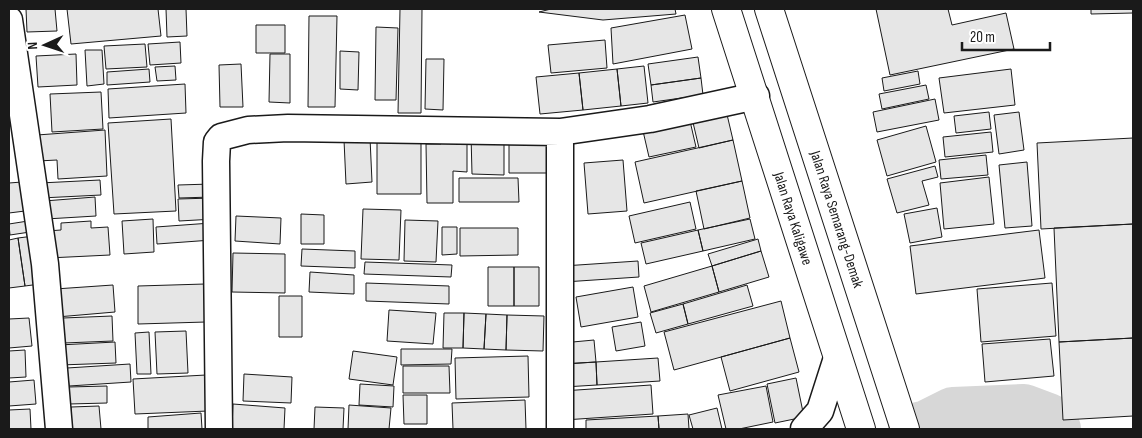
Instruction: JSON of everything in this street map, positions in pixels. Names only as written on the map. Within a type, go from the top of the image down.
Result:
[{"type":"highway","name":"Jalan Raya Kaligawe","points":[[726,9],[756,96],[837,358],[859,422]]},
{"type":"highway","name":"Jalan Raya Semarang-Demak","points":[[768,9],[906,429]]},
{"type":"street","points":[[9,20],[45,264],[58,429]]},
{"type":"street","points":[[219,429],[216,161],[217,142],[221,136],[248,130],[288,128],[560,132],[650,119],[756,96]]},
{"type":"street","points":[[560,132],[560,429]]},
{"type":"street","points":[[814,425],[837,358]]},
{"type":"building","points":[[26,9],[55,9],[57,31],[27,32]]},
{"type":"building","points":[[67,9],[158,9],[161,36],[71,44]]},
{"type":"building","points":[[166,9],[186,9],[187,36],[167,37]]},
{"type":"building","points":[[400,9],[422,9],[421,113],[398,113]]},
{"type":"building","points":[[551,9],[675,9],[676,14],[603,20],[539,12]]},
{"type":"building","points":[[876,9],[948,9],[952,25],[1006,13],[1014,49],[890,75]]},
{"type":"building","points":[[1091,9],[1133,9],[1133,13],[1091,14]]},
{"type":"building","points":[[685,15],[692,49],[613,64],[611,28]]},
{"type":"building","points":[[309,16],[337,16],[335,107],[308,107]]},
{"type":"building","points":[[256,25],[285,25],[285,53],[256,53]]},
{"type":"building","points":[[376,27],[398,28],[396,100],[375,100]]},
{"type":"building","points":[[605,40],[607,68],[551,73],[548,45]]},
{"type":"building","points":[[180,42],[181,63],[150,65],[148,44]]},
{"type":"building","points":[[145,44],[147,67],[106,69],[104,46]]},
{"type":"building","points":[[85,50],[102,50],[104,84],[87,86]]},
{"type":"building","points":[[340,51],[359,52],[358,90],[340,89]]},
{"type":"building","points":[[76,54],[77,85],[38,87],[36,56]]},
{"type":"building","points":[[270,54],[290,54],[290,103],[269,102]]},
{"type":"building","points":[[698,57],[701,78],[651,85],[648,64]]},
{"type":"building","points":[[426,59],[444,59],[443,110],[425,109]]},
{"type":"building","points":[[241,64],[243,107],[220,107],[219,65]]},
{"type":"building","points":[[175,66],[176,80],[157,81],[155,67]]},
{"type":"building","points":[[644,66],[648,103],[621,106],[617,69]]},
{"type":"building","points":[[149,69],[150,82],[107,85],[107,72]]},
{"type":"building","points":[[617,69],[621,106],[583,110],[579,73]]},
{"type":"building","points":[[1011,69],[1015,105],[944,113],[939,78]]},
{"type":"building","points":[[918,71],[920,84],[884,91],[882,78]]},
{"type":"building","points":[[579,73],[583,110],[540,114],[536,77]]},
{"type":"building","points":[[701,78],[703,95],[653,102],[651,85]]},
{"type":"building","points":[[185,84],[186,113],[109,118],[108,89]]},
{"type":"building","points":[[926,85],[929,99],[882,109],[879,94]]},
{"type":"building","points":[[101,92],[103,129],[52,132],[50,94]]},
{"type":"building","points":[[935,99],[939,120],[877,132],[873,112]]},
{"type":"building","points":[[725,106],[733,140],[699,148],[691,114]]},
{"type":"building","points":[[989,112],[991,129],[956,133],[954,116]]},
{"type":"building","points":[[1019,112],[1024,150],[999,154],[994,115]]},
{"type":"building","points":[[171,119],[176,211],[114,214],[108,123]]},
{"type":"building","points":[[690,121],[696,147],[649,157],[643,131]]},
{"type":"building","points":[[926,126],[936,162],[887,176],[877,140]]},
{"type":"building","points":[[105,130],[107,176],[58,179],[57,160],[38,161],[37,135]]},
{"type":"building","points":[[991,132],[993,152],[945,157],[943,137]]},
{"type":"building","points":[[471,135],[504,135],[504,175],[472,174]]},
{"type":"building","points":[[509,135],[549,135],[549,173],[509,173]]},
{"type":"building","points":[[441,136],[467,136],[467,172],[453,171],[453,203],[427,203],[426,144],[441,144]]},
{"type":"building","points":[[370,138],[372,182],[346,184],[344,140]]},
{"type":"building","points":[[421,138],[421,194],[377,194],[377,139]]},
{"type":"building","points":[[1133,138],[1133,224],[1041,229],[1037,143]]},
{"type":"building","points":[[733,140],[742,181],[644,203],[635,162]]},
{"type":"building","points":[[986,155],[988,175],[941,179],[939,160]]},
{"type":"building","points":[[623,160],[627,211],[588,214],[584,163]]},
{"type":"building","points":[[1027,162],[1032,226],[1005,228],[999,165]]},
{"type":"building","points":[[935,166],[938,177],[922,181],[929,205],[897,213],[887,179]]},
{"type":"building","points":[[989,177],[994,224],[944,229],[940,183]]},
{"type":"building","points":[[459,178],[518,178],[519,202],[459,202]]},
{"type":"building","points":[[100,180],[101,195],[41,198],[40,183]]},
{"type":"building","points":[[742,181],[750,218],[704,229],[696,191]]},
{"type":"building","points":[[22,182],[25,211],[9,213],[9,183]]},
{"type":"building","points":[[211,184],[212,197],[179,198],[178,185]]},
{"type":"building","points":[[95,197],[96,216],[46,219],[44,201]]},
{"type":"building","points":[[213,198],[215,219],[179,221],[178,199]]},
{"type":"building","points":[[690,202],[696,229],[635,243],[629,216]]},
{"type":"building","points":[[937,208],[942,237],[910,243],[904,214]]},
{"type":"building","points":[[363,209],[401,210],[399,260],[361,259]]},
{"type":"building","points":[[301,214],[324,215],[324,244],[301,244]]},
{"type":"building","points":[[236,216],[281,218],[280,244],[235,241]]},
{"type":"building","points":[[153,219],[154,252],[124,254],[122,221]]},
{"type":"building","points":[[750,219],[755,239],[703,251],[698,230]]},
{"type":"building","points":[[405,220],[438,221],[436,262],[404,261]]},
{"type":"building","points":[[28,221],[30,232],[10,235],[9,224]]},
{"type":"building","points":[[91,221],[91,228],[108,227],[110,255],[48,258],[47,231],[61,230],[61,223]]},
{"type":"building","points":[[211,223],[212,240],[157,244],[156,227]]},
{"type":"building","points":[[1133,224],[1133,338],[1059,342],[1054,228]]},
{"type":"building","points":[[442,227],[457,227],[457,254],[442,255]]},
{"type":"building","points":[[460,228],[518,228],[518,255],[460,256]]},
{"type":"building","points":[[698,230],[703,251],[646,264],[641,243]]},
{"type":"building","points":[[1039,230],[1045,278],[916,294],[910,246]]},
{"type":"building","points":[[34,236],[40,284],[25,286],[18,238]]},
{"type":"building","points":[[18,238],[25,286],[9,288],[9,240]]},
{"type":"building","points":[[758,239],[761,251],[712,266],[708,254]]},
{"type":"building","points":[[302,249],[355,251],[355,268],[301,266]]},
{"type":"building","points":[[761,251],[769,277],[719,292],[712,266]]},
{"type":"building","points":[[233,253],[285,254],[285,293],[232,292]]},
{"type":"building","points":[[638,261],[639,277],[564,282],[563,266]]},
{"type":"building","points":[[365,262],[452,265],[451,277],[364,274]]},
{"type":"building","points":[[712,266],[719,292],[651,312],[644,286]]},
{"type":"building","points":[[488,267],[514,267],[514,306],[488,306]]},
{"type":"building","points":[[514,267],[539,267],[539,306],[514,306]]},
{"type":"building","points":[[310,272],[354,275],[354,294],[309,292]]},
{"type":"building","points":[[366,283],[449,286],[449,304],[366,301]]},
{"type":"building","points":[[1052,283],[1056,336],[981,342],[977,289]]},
{"type":"building","points":[[205,284],[206,322],[138,324],[138,286]]},
{"type":"building","points":[[113,285],[115,312],[57,317],[55,289]]},
{"type":"building","points":[[747,285],[753,306],[688,324],[683,304]]},
{"type":"building","points":[[633,287],[638,317],[581,327],[576,297]]},
{"type":"building","points":[[279,296],[302,296],[302,337],[279,337]]},
{"type":"building","points":[[781,301],[790,338],[674,370],[664,332]]},
{"type":"building","points":[[683,304],[688,324],[656,333],[650,313]]},
{"type":"building","points":[[389,310],[436,313],[433,344],[387,341]]},
{"type":"building","points":[[444,313],[464,313],[463,348],[443,348]]},
{"type":"building","points":[[464,313],[486,314],[484,349],[463,348]]},
{"type":"building","points":[[486,314],[507,315],[506,350],[484,349]]},
{"type":"building","points":[[507,315],[544,316],[543,351],[506,350]]},
{"type":"building","points":[[112,316],[113,341],[64,343],[63,318]]},
{"type":"building","points":[[29,318],[32,346],[9,348],[9,319]]},
{"type":"building","points":[[641,322],[645,346],[616,351],[612,327]]},
{"type":"building","points":[[186,331],[188,373],[157,374],[155,332]]},
{"type":"building","points":[[149,332],[151,374],[137,374],[135,333]]},
{"type":"building","points":[[790,338],[799,372],[730,391],[721,357]]},
{"type":"building","points":[[1133,338],[1133,416],[1063,420],[1059,342]]},
{"type":"building","points":[[1050,339],[1054,376],[985,382],[982,344]]},
{"type":"building","points":[[594,340],[596,362],[563,364],[562,343]]},
{"type":"building","points":[[115,342],[116,363],[60,365],[59,345]]},
{"type":"building","points":[[401,349],[452,349],[451,364],[401,365]]},
{"type":"building","points":[[25,350],[26,377],[9,378],[9,351]]},
{"type":"building","points":[[353,351],[397,357],[393,385],[349,379]]},
{"type":"building","points":[[528,356],[529,397],[456,399],[455,358]]},
{"type":"building","points":[[658,358],[660,381],[597,385],[596,362]]},
{"type":"building","points":[[596,362],[597,385],[564,387],[563,364]]},
{"type":"building","points":[[130,364],[131,382],[69,386],[67,368]]},
{"type":"building","points":[[403,366],[449,366],[450,393],[403,393]]},
{"type":"building","points":[[244,374],[292,377],[291,403],[243,401]]},
{"type":"building","points":[[206,375],[208,411],[135,414],[133,379]]},
{"type":"building","points":[[796,378],[804,417],[775,423],[767,384]]},
{"type":"building","points":[[34,380],[36,404],[9,406],[9,382]]},
{"type":"building","points":[[360,384],[394,386],[393,407],[359,405]]},
{"type":"building","points":[[651,385],[653,414],[564,420],[562,391]]},
{"type":"building","points":[[107,386],[107,403],[69,404],[68,387]]},
{"type":"building","points":[[766,386],[773,422],[739,429],[726,429],[718,395]]},
{"type":"building","points":[[403,395],[427,395],[427,424],[404,424]]},
{"type":"building","points":[[525,400],[526,429],[453,429],[452,403]]},
{"type":"building","points":[[233,404],[285,408],[284,429],[232,429]]},
{"type":"building","points":[[349,405],[391,408],[389,429],[348,429]]},
{"type":"building","points":[[99,406],[101,429],[72,429],[71,407]]},
{"type":"building","points":[[315,407],[344,408],[343,429],[314,429]]},
{"type":"building","points":[[717,408],[722,429],[693,429],[689,415]]},
{"type":"building","points":[[30,409],[31,429],[9,429],[9,410]]},
{"type":"building","points":[[201,413],[202,429],[148,429],[148,417]]},
{"type":"building","points":[[688,414],[689,429],[659,429],[658,416]]},
{"type":"building","points":[[658,416],[659,429],[586,429],[586,420]]},
{"type":"waterway","points":[[914,429],[927,426],[953,413],[1024,410],[1048,419],[1055,429]]}]
